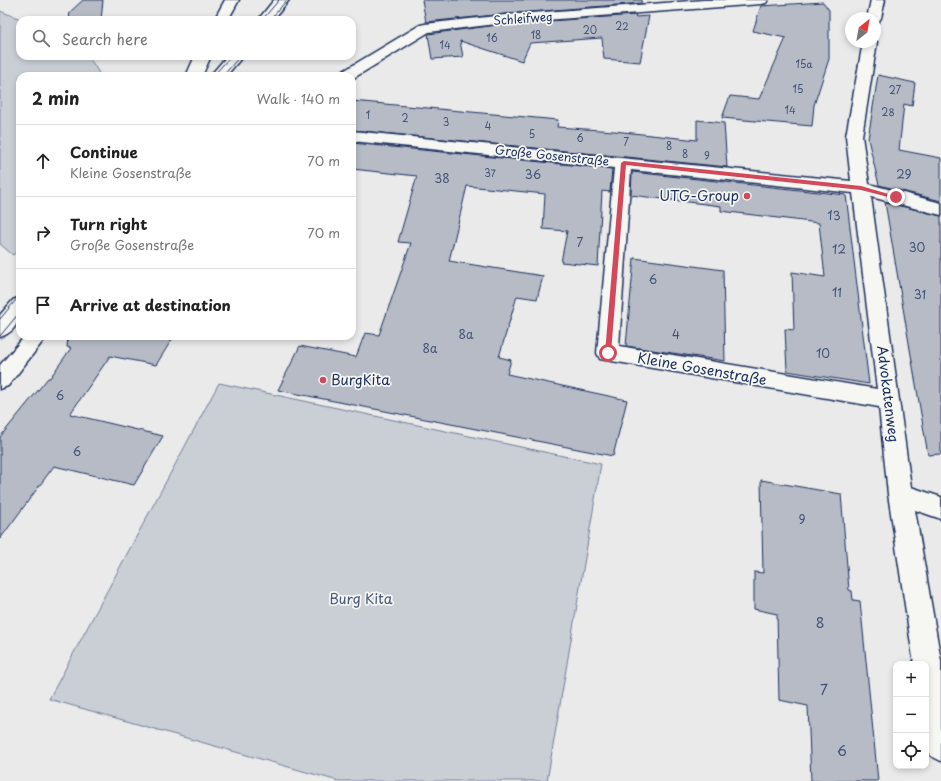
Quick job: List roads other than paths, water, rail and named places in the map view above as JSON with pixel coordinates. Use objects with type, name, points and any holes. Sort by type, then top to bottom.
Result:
[{"type":"street","points":[[223,16],[232,0]]},
{"type":"street","points":[[268,16],[282,0]]},
{"type":"street","name":"Schleifweg","points":[[353,72],[425,28],[505,13],[599,7],[762,0]]},
{"type":"street","points":[[875,12],[878,0]]},
{"type":"street","name":"Advokatenweg","points":[[869,48],[854,136],[890,400],[900,494],[941,746]]},
{"type":"street","points":[[196,72],[201,60]]},
{"type":"street","points":[[221,72],[232,60]]},
{"type":"street","name":"Große Gosenstraße","points":[[356,136],[861,188],[941,209]]},
{"type":"street","name":"Kleine Gosenstraße","points":[[624,163],[608,353],[890,400]]},
{"type":"street","points":[[0,328],[16,310]]},
{"type":"street","points":[[0,380],[34,340]]},
{"type":"street","points":[[900,494],[941,508]]},
{"type":"tram line","points":[[265,16],[279,0]]},
{"type":"tram line","points":[[273,16],[287,0]]},
{"type":"tram line","points":[[217,72],[227,60]]},
{"type":"tram line","points":[[226,72],[237,60]]},
{"type":"tram line","points":[[0,319],[16,300]]},
{"type":"tram line","points":[[0,336],[16,317]]},
{"type":"place","name":"UTG-Group","points":[[747,196]]},
{"type":"place","name":"BurgKita","points":[[323,380]]},
{"type":"park label","name":"Burg Kita","points":[[361,599]]}]
